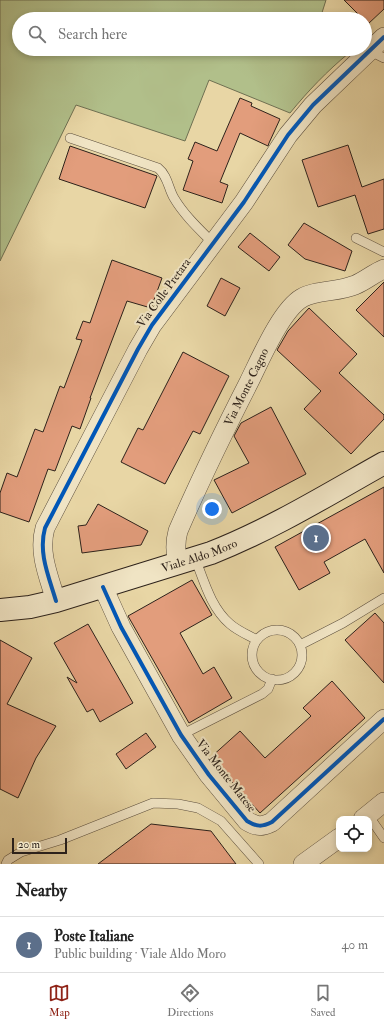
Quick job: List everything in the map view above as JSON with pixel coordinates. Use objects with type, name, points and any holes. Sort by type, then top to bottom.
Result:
[{"type":"street","name":"Via Colle Pretara","points":[[56,601],[42,545],[46,528],[138,349],[152,325],[244,202],[288,136],[313,105],[376,54],[384,37]]},
{"type":"street","name":"Via Monte Cagno","points":[[186,561],[175,552],[175,540],[178,530],[203,472],[274,332],[290,308],[302,298],[336,291],[355,285],[384,269]]},
{"type":"street","name":"Viale Aldo Moro","points":[[0,610],[30,607],[56,601],[186,561],[234,544],[273,526],[384,463]]},
{"type":"street","name":"Via Monte Matese","points":[[103,587],[121,627],[181,735],[209,775],[248,821],[256,826],[264,826],[272,822],[384,719]]},
{"type":"street","points":[[366,816],[384,802]]},
{"type":"street","points":[[303,864],[336,840]]},
{"type":"lane","points":[[70,138],[158,168],[164,172],[174,197],[184,212],[213,243]]},
{"type":"lane","points":[[356,238],[384,252]]},
{"type":"lane","points":[[186,561],[208,591],[216,608],[224,618],[231,625],[257,640]]},
{"type":"lane","points":[[300,645],[384,598]]},
{"type":"lane","points":[[284,631],[296,639],[300,645],[302,653],[298,668],[287,678],[280,680],[265,677],[259,672],[253,660],[254,646],[257,640],[262,635],[269,632],[284,631]]},
{"type":"lane","points":[[181,735],[262,694],[268,689],[272,679]]},
{"type":"lane","points":[[6,864],[8,860],[21,852],[60,840],[153,803],[178,804],[198,808],[204,811],[221,821],[259,864]]},
{"type":"lane","points":[[372,825],[384,838]]},
{"type":"green space","points":[[0,0],[326,0],[322,12],[12,12],[12,56],[346,56],[318,82],[290,113],[209,80],[185,141],[76,105],[0,261]]},
{"type":"building","points":[[344,0],[384,0],[384,9],[372,20],[372,12],[356,12]]},
{"type":"building","points":[[240,98],[252,103],[251,106],[280,119],[268,146],[240,133],[220,182],[228,185],[222,203],[183,190],[193,161],[188,159],[195,142],[217,151]]},
{"type":"building","points":[[348,145],[362,187],[384,179],[384,229],[368,234],[355,195],[318,207],[302,160]]},
{"type":"building","points":[[70,146],[157,176],[145,208],[59,179]]},
{"type":"building","points":[[304,223],[352,251],[345,271],[305,259],[288,245]]},
{"type":"building","points":[[250,233],[280,257],[269,271],[238,247]]},
{"type":"building","points":[[112,260],[162,278],[151,308],[127,301],[90,398],[80,429],[72,426],[55,471],[48,469],[29,522],[0,512],[0,493],[7,473],[17,477],[35,429],[43,432],[60,386],[64,388],[82,340],[76,339],[83,321],[90,323]]},
{"type":"building","points":[[221,278],[240,288],[225,316],[207,306]]},
{"type":"building","points":[[384,282],[384,337],[356,310]]},
{"type":"building","points":[[309,308],[357,354],[339,373],[384,415],[384,419],[351,454],[304,409],[321,391],[277,350],[288,331]]},
{"type":"building","points":[[183,352],[229,376],[200,434],[193,431],[165,484],[121,462],[138,428],[143,430]]},
{"type":"building","points":[[271,407],[306,474],[232,513],[214,480],[249,463],[234,436],[241,423]]},
{"type":"building","points":[[384,487],[384,573],[365,539],[324,562],[330,573],[299,590],[275,547]]},
{"type":"building","points":[[98,504],[148,531],[141,545],[82,553],[78,526],[86,525]]},
{"type":"building","points":[[192,580],[212,615],[180,633],[203,674],[214,667],[232,698],[189,723],[128,616]]},
{"type":"building","points":[[375,613],[384,623],[384,683],[345,640]]},
{"type":"building","points":[[88,624],[133,703],[100,722],[93,709],[87,712],[67,677],[77,683],[54,643]]},
{"type":"building","points":[[0,640],[32,658],[7,704],[56,726],[36,758],[18,798],[0,789]]},
{"type":"building","points":[[332,681],[365,718],[260,813],[210,758],[240,731],[265,758],[311,716],[303,708]]},
{"type":"building","points":[[146,733],[156,747],[126,769],[116,754]]},
{"type":"building","points":[[151,824],[211,831],[236,864],[98,864]]},
{"type":"cycle path","points":[[372,48],[384,37]]},
{"type":"cycle path","points":[[56,601],[45,565],[43,547],[45,528],[138,349],[152,325],[244,202],[288,135],[313,105],[364,56]]},
{"type":"cycle path","points":[[103,587],[121,627],[181,735],[209,775],[247,821],[251,823],[260,826],[272,822],[384,719]]},
{"type":"place","name":"Poste Italiane","points":[[316,538]]}]
